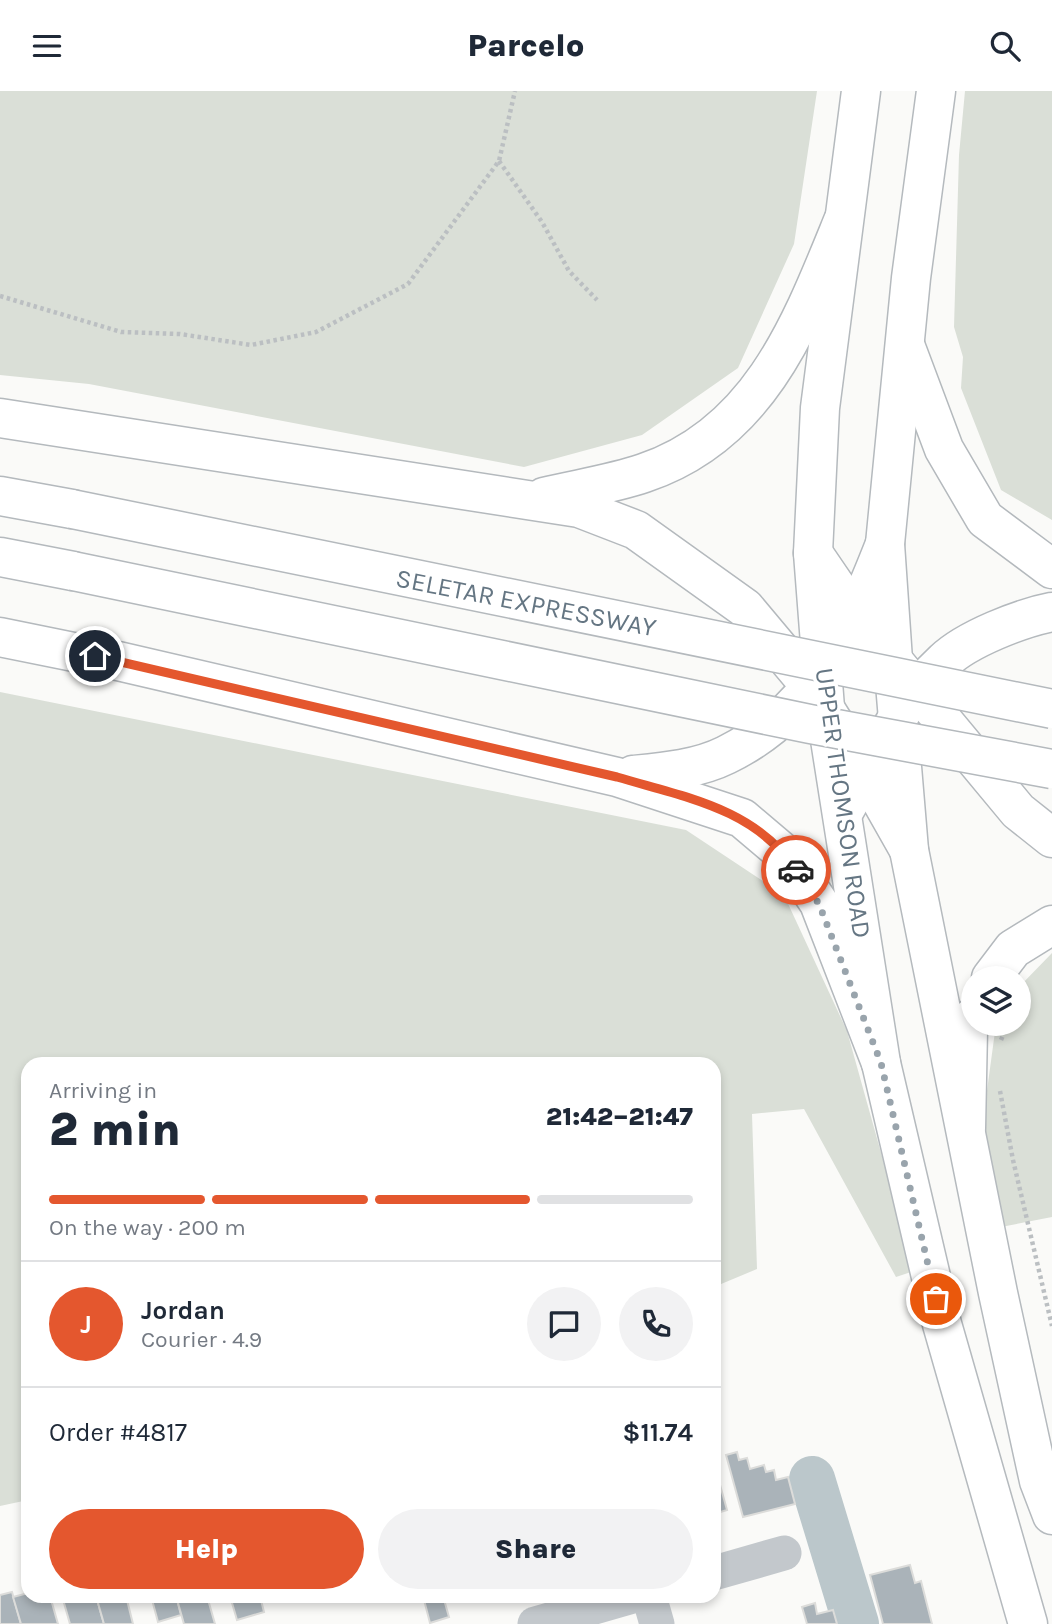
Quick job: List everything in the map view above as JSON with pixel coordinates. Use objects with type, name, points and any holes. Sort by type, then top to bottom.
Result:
[{"type":"main road","name":"UPPER THOMSON ROAD","points":[[861,91],[820,408],[813,553],[820,688],[843,813],[881,1063],[942,1324],[1028,1624]]},
{"type":"main road","points":[[936,91],[905,345],[885,544],[893,660],[908,705],[909,850],[1036,1468],[1052,1515]]},
{"type":"main road","points":[[525,502],[645,473],[695,449],[726,426],[757,393],[800,327],[843,221]]},
{"type":"main road","points":[[905,345],[944,449],[985,519],[1052,569]]},
{"type":"main road","points":[[0,418],[525,502],[579,508],[636,530],[745,608],[820,688],[909,850]]},
{"type":"main road","name":"SELETAR EXPRESSWAY","points":[[0,496],[1052,709]]},
{"type":"main road","points":[[617,777],[678,770],[724,756],[776,726],[820,688],[856,616],[885,544]]},
{"type":"main road","points":[[813,553],[856,616],[893,660]]},
{"type":"main road","points":[[0,557],[810,724],[1052,769]]},
{"type":"main road","points":[[843,813],[908,705],[946,659],[991,633],[1052,613]]},
{"type":"main road","points":[[0,638],[118,661],[617,777],[742,818],[788,857],[819,904],[881,1063]]},
{"type":"main road","points":[[908,705],[1018,811],[1052,838]]},
{"type":"main road","points":[[1000,966],[1013,949],[1052,925]]},
{"type":"main road","points":[[966,1128],[968,1036]]},
{"type":"street","points":[[721,1571],[784,1553]]},
{"type":"street","points":[[535,1624],[608,1603]]},
{"type":"street","points":[[651,1603],[657,1624]]},
{"type":"path","points":[[0,296],[121,332],[180,334],[251,345],[317,333],[408,284],[499,161],[515,91]]},
{"type":"path","points":[[499,161],[542,222],[569,271],[597,299]]},
{"type":"path","points":[[1001,1051],[1005,1036]]},
{"type":"path","points":[[1000,1086],[1013,1160],[1052,1326]]},
{"type":"shaded area","points":[[0,91],[817,91],[794,244],[738,368],[642,435],[524,467],[89,384],[0,375]]},
{"type":"shaded area","points":[[965,91],[1052,91],[1052,520],[1001,490],[961,388],[963,357],[954,327],[959,155]]},
{"type":"shaded area","points":[[0,692],[686,830],[784,895],[847,1031],[914,1271],[896,1277],[804,1109],[752,1114],[757,1269],[721,1284],[721,1057],[21,1057],[21,1502],[0,1506]]},
{"type":"shaded area","points":[[1052,953],[1052,1217],[1001,1227],[981,1135],[994,1036],[1031,1036],[1031,975]]},
{"type":"building","points":[[737,1452],[739,1460],[747,1458],[750,1469],[764,1465],[766,1472],[774,1470],[776,1480],[788,1477],[795,1504],[743,1517],[726,1455]]},
{"type":"building","points":[[721,1488],[727,1510],[721,1512]]},
{"type":"building","points":[[910,1565],[915,1583],[921,1581],[932,1624],[883,1624],[870,1575]]},
{"type":"building","points":[[12,1592],[21,1624],[0,1624],[0,1595]]},
{"type":"building","points":[[21,1595],[21,1603],[52,1603],[58,1624],[21,1624],[13,1597]]},
{"type":"building","points":[[64,1603],[98,1603],[104,1624],[70,1624]]},
{"type":"building","points":[[98,1603],[128,1603],[133,1624],[104,1624]]},
{"type":"building","points":[[153,1603],[178,1603],[181,1615],[158,1622]]},
{"type":"building","points":[[178,1603],[209,1603],[215,1624],[184,1624]]},
{"type":"building","points":[[232,1603],[262,1603],[264,1612],[237,1620]]},
{"type":"building","points":[[425,1603],[445,1603],[449,1617],[430,1623]]},
{"type":"building","points":[[815,1603],[817,1614],[833,1610],[837,1624],[807,1624],[802,1607]]},
{"type":"waterway","points":[[812,1479],[856,1624]]},
{"type":"way so far","points":[[796,870],[819,904],[881,1063],[936,1299]]},
{"type":"route","points":[[95,656],[617,777],[667,792],[742,818],[788,857],[796,870]]}]
